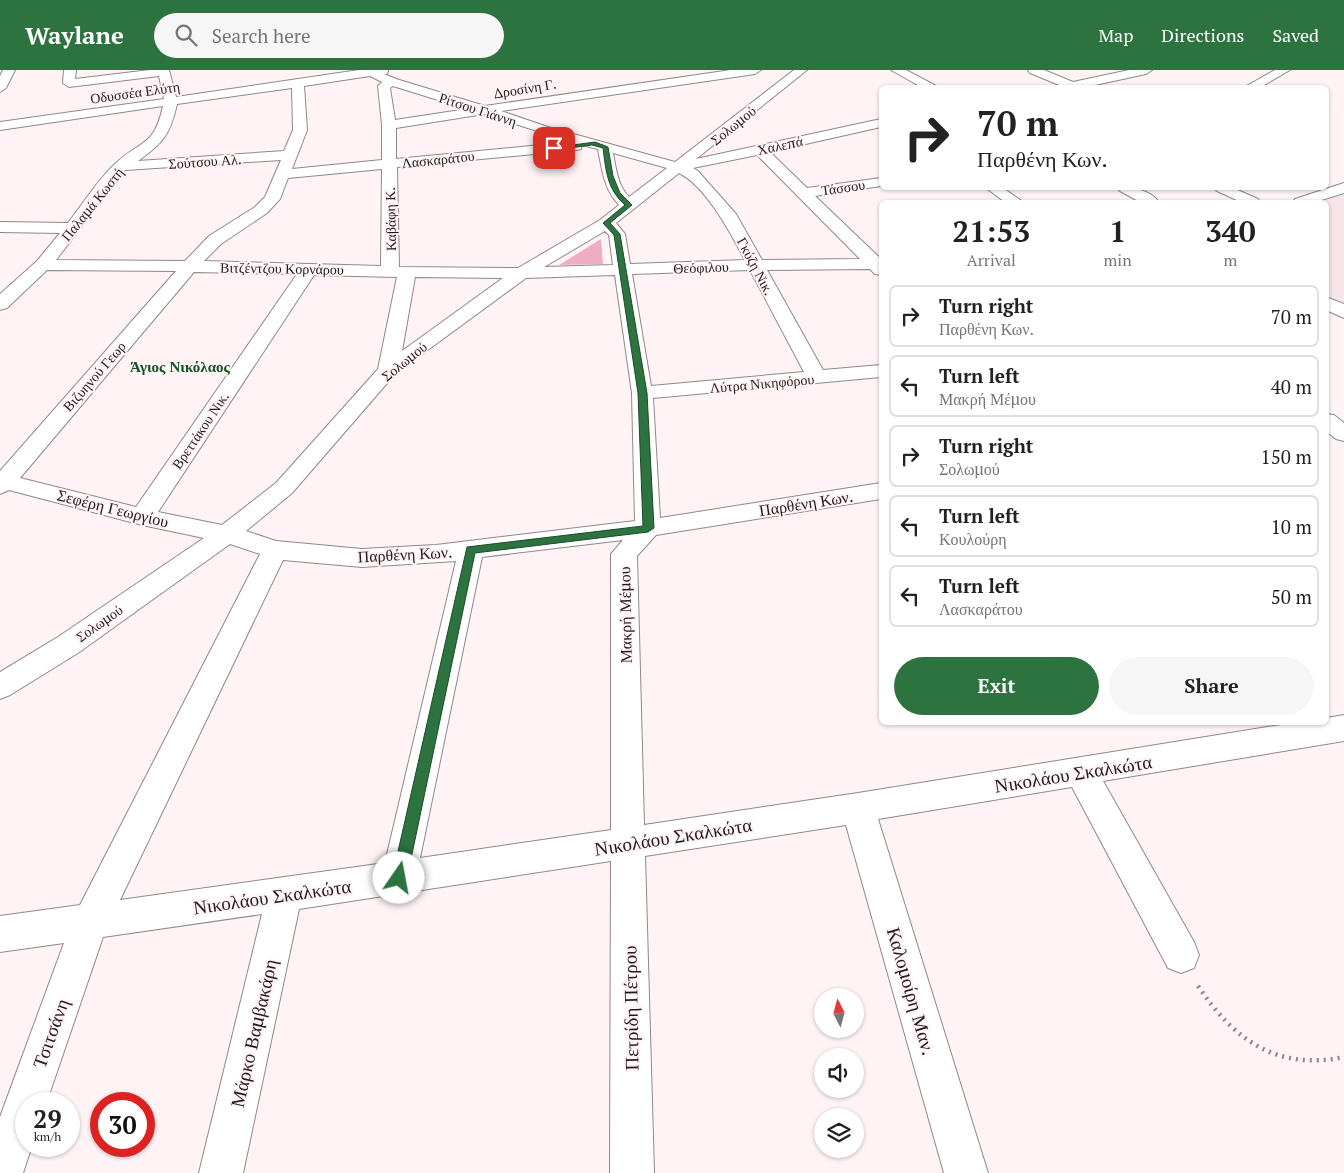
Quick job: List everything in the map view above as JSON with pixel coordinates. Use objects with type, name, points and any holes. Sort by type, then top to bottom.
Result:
[{"type":"street","points":[[0,88],[9,70]]},
{"type":"street","points":[[70,70],[69,83],[163,71]]},
{"type":"street","points":[[684,70],[696,78]]},
{"type":"street","name":"Δροσίνη Γ.","points":[[389,125],[755,70]]},
{"type":"street","name":"Σολωμού","points":[[0,687],[68,645],[227,534],[284,488],[388,370],[522,273],[606,223],[801,70]]},
{"type":"street","points":[[897,70],[928,85]]},
{"type":"street","points":[[1034,70],[1065,85]]},
{"type":"street","points":[[1072,85],[1146,70]]},
{"type":"street","points":[[1255,85],[1284,70]]},
{"type":"street","name":"Παλαμά Κωστή","points":[[0,304],[43,265],[121,166],[155,142],[166,124],[171,102],[163,71]]},
{"type":"street","name":"Ρίτσου Γιάννη","points":[[369,71],[392,76],[543,130],[679,167]]},
{"type":"street","name":"Οδυσσέα Ελύτη","points":[[0,126],[369,71]]},
{"type":"street","name":"Καβάφη Κ.","points":[[388,370],[399,272],[389,164],[389,125],[384,86],[392,76]]},
{"type":"street","points":[[109,78],[117,109]]},
{"type":"street","points":[[224,78],[228,93]]},
{"type":"street","points":[[1105,78],[1123,85]]},
{"type":"street","name":"Βιζυηνού Γεωρ","points":[[1,482],[189,266],[215,240],[261,210],[272,199],[300,130],[298,83]]},
{"type":"street","name":"Χαλεπά","points":[[679,167],[879,123]]},
{"type":"street","points":[[599,145],[617,194],[628,205]]},
{"type":"street","name":"Λασκαράτου","points":[[283,174],[599,145]]},
{"type":"street","points":[[759,150],[879,266]]},
{"type":"street","name":"Σούτσου Αλ.","points":[[121,166],[289,155]]},
{"type":"street","name":"Γκύζη Νικ.","points":[[679,167],[693,174],[730,217],[817,378]]},
{"type":"street","name":"Τάσσου","points":[[805,193],[879,182]]},
{"type":"street","points":[[1307,200],[1344,188]]},
{"type":"street","points":[[997,190],[1012,200]]},
{"type":"street","points":[[1129,190],[1147,200]]},
{"type":"street","points":[[1226,190],[1248,200]]},
{"type":"street","points":[[606,223],[617,234],[642,393],[648,528]]},
{"type":"street","points":[[0,227],[73,228]]},
{"type":"street","name":"Βιτζέντζου Κορνάρου","points":[[43,265],[522,273]]},
{"type":"street","name":"Θεόφιλου","points":[[522,273],[755,265],[879,266]]},
{"type":"street","name":"Βρεττάκου Νικ.","points":[[142,517],[309,268]]},
{"type":"street","points":[[1329,304],[1344,312]]},
{"type":"street","name":"Λύτρα Νικηφόρου","points":[[642,393],[879,371]]},
{"type":"street","name":"Σεφέρη Γεωργίου","points":[[1,482],[142,517],[227,534]]},
{"type":"street","name":"Παρθένη Κων.","points":[[227,534],[274,550],[362,558],[436,554],[648,528],[879,492]]},
{"type":"street","name":"Μακρή Μέμου","points":[[627,843],[624,554],[648,528]]},
{"type":"street","name":"Τσιτσάνη","points":[[1,1173],[90,922],[274,550]]},
{"type":"street","points":[[399,878],[471,550]]},
{"type":"street","name":"Νικολάου Σκαλκώτα","points":[[0,934],[399,878],[858,808],[1080,772],[1277,731],[1344,728]]},
{"type":"street","points":[[1080,772],[1181,955]]},
{"type":"street","name":"Καλομοίρη Μαν.","points":[[858,808],[966,1173]]},
{"type":"street","name":"Πετρίδη Πέτρου","points":[[627,843],[632,1173]]},
{"type":"street","name":"Μάρκο Βαμβακάρη","points":[[221,1173],[285,894]]},
{"type":"path","points":[[1181,955],[1202,993],[1229,1025],[1264,1051],[1304,1063],[1344,1057]]},
{"type":"shaded area","points":[[1344,189],[1344,312],[1329,304],[1329,200],[1309,200]]},
{"type":"shaded area","points":[[601,239],[603,264],[559,265]]},
{"type":"district","name":"Άγιος Νικόλαος","points":[[180,366]]},
{"type":"route","points":[[399,878],[471,550],[648,528],[642,393],[617,234],[606,223],[628,205],[617,194],[610,176],[606,147],[593,143],[554,148]]}]
